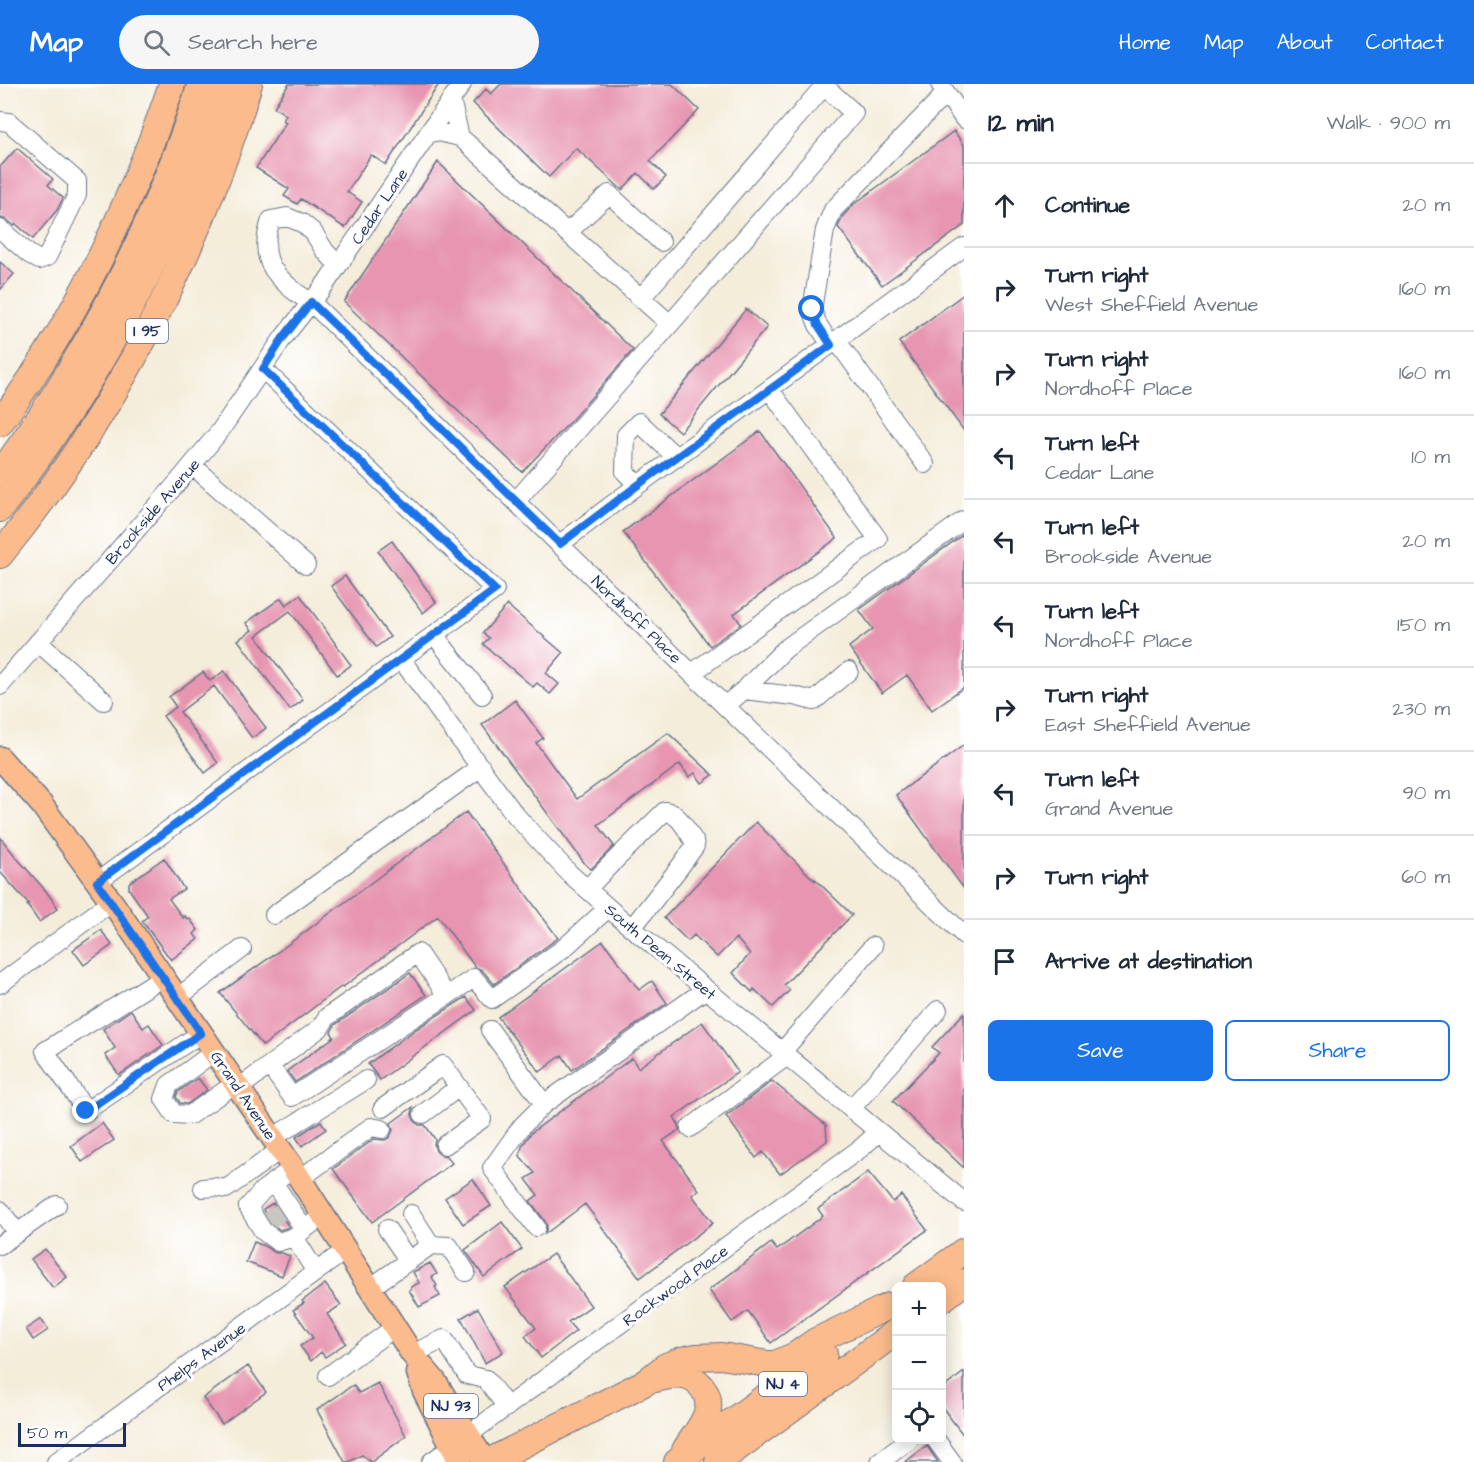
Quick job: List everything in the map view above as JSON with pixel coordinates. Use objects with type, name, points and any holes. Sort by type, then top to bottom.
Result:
[{"type":"highway","points":[[0,423],[47,355],[89,283],[150,148],[172,84]]},
{"type":"highway","name":"I 95","points":[[0,474],[53,399],[87,344],[120,283],[162,192],[201,84]]},
{"type":"highway","name":"I 95","points":[[0,509],[36,461],[89,381],[131,307],[179,206],[204,142],[223,84]]},
{"type":"highway","name":"I 95","points":[[0,555],[46,494],[86,435],[158,312],[208,203],[237,125],[249,84]]},
{"type":"highway","points":[[923,1282],[964,1251]]},
{"type":"highway","points":[[946,1296],[964,1282]]},
{"type":"highway","points":[[646,1382],[666,1366],[696,1357],[722,1356],[775,1364],[796,1355],[816,1341],[892,1304]]},
{"type":"highway","name":"NJ 4","points":[[677,1462],[892,1305]]},
{"type":"highway","name":"NJ 4","points":[[718,1462],[892,1336]]},
{"type":"highway","points":[[486,1462],[646,1382],[672,1375],[686,1376],[698,1383],[708,1401],[705,1417],[677,1462]]},
{"type":"highway","points":[[746,1462],[788,1412]]},
{"type":"main road","name":"Grand Avenue","points":[[0,760],[41,804],[163,977],[286,1158],[412,1354],[435,1381],[460,1448],[486,1462]]},
{"type":"street","name":"Cedar Lane","points":[[292,326],[338,265],[462,84]]},
{"type":"street","points":[[516,501],[854,113],[823,85],[641,298]]},
{"type":"street","points":[[925,464],[818,325],[812,309],[825,230],[833,210],[943,89],[964,119]]},
{"type":"street","points":[[451,100],[460,138]]},
{"type":"street","points":[[0,121],[9,122],[77,181],[77,195],[47,257],[39,260],[0,229]]},
{"type":"street","points":[[430,130],[460,138],[670,324]]},
{"type":"street","points":[[567,232],[609,194],[662,242]]},
{"type":"street","name":"Nordhoff Place","points":[[338,265],[325,251],[314,232],[302,223],[287,217],[271,220],[266,235],[268,258],[277,274],[300,296],[311,302],[725,706],[964,935]]},
{"type":"street","points":[[560,544],[964,248]]},
{"type":"street","name":"Brookside Avenue","points":[[0,686],[192,465],[220,430],[292,326]]},
{"type":"street","points":[[97,882],[495,590],[263,369]]},
{"type":"street","points":[[692,673],[878,539],[770,390]]},
{"type":"street","points":[[638,485],[626,472],[627,435],[639,422],[677,458]]},
{"type":"street","points":[[192,465],[306,565]]},
{"type":"street","points":[[725,706],[785,649],[964,520]]},
{"type":"street","points":[[435,634],[482,695]]},
{"type":"street","points":[[38,642],[104,701]]},
{"type":"street","name":"South Dean Street","points":[[401,659],[513,812],[570,874],[608,908],[964,1202]]},
{"type":"street","points":[[744,690],[794,696],[814,701],[849,670]]},
{"type":"street","points":[[274,915],[481,767]]},
{"type":"street","points":[[587,889],[665,811],[678,818],[695,846],[633,928]]},
{"type":"street","points":[[0,984],[111,902]]},
{"type":"street","points":[[276,1074],[292,1097],[474,978],[492,999],[564,948],[608,908]]},
{"type":"street","points":[[690,1128],[785,1054],[873,946]]},
{"type":"street","points":[[177,998],[242,949]]},
{"type":"street","points":[[214,1052],[169,1085],[164,1099],[174,1114],[190,1115],[237,1086],[276,1074],[320,1028],[327,1017],[418,953],[447,996]]},
{"type":"street","points":[[163,977],[45,1051],[86,1111],[201,1033]]},
{"type":"street","points":[[536,1227],[492,1168],[522,1126],[544,1104],[706,989]]},
{"type":"street","points":[[850,1109],[938,1010]]},
{"type":"street","points":[[490,1030],[544,1104]]},
{"type":"street","points":[[383,1108],[443,1065],[482,1119],[445,1145]]},
{"type":"street","points":[[316,1272],[299,1233],[275,1216],[248,1207],[273,1182],[286,1158],[366,1080]]},
{"type":"street","points":[[423,1114],[459,1087]]},
{"type":"street","points":[[203,1188],[226,1189],[286,1158],[371,1127],[382,1129]]},
{"type":"street","name":"Rockwood Place","points":[[431,1462],[460,1448],[507,1407],[861,1148],[879,1132]]},
{"type":"street","points":[[273,1182],[275,1216],[263,1231],[278,1242],[299,1233],[324,1215]]},
{"type":"street","points":[[0,1245],[57,1205]]},
{"type":"street","points":[[0,1210],[17,1233]]},
{"type":"street","points":[[411,1214],[431,1245]]},
{"type":"street","points":[[387,1229],[409,1261]]},
{"type":"street","points":[[370,1288],[431,1245],[449,1246],[466,1272]]},
{"type":"street","name":"Phelps Avenue","points":[[57,1462],[346,1250]]},
{"type":"street","points":[[328,1376],[395,1328]]},
{"type":"street","points":[[412,1354],[444,1339],[467,1376],[486,1379],[507,1407]]},
{"type":"street","points":[[880,1462],[904,1444]]},
{"type":"street","points":[[939,1444],[952,1462]]},
{"type":"building","points":[[289,84],[439,84],[386,165],[371,155],[347,192],[362,202],[345,228],[301,199],[297,204],[284,196],[289,189],[256,168],[286,122],[283,120],[286,115],[274,107]]},
{"type":"building","points":[[501,84],[672,84],[699,110],[650,161],[666,177],[654,189],[638,173],[622,190],[576,148],[549,177],[473,103],[486,89],[491,94]]},
{"type":"building","points":[[954,131],[964,145],[964,225],[882,285],[838,227],[843,216],[854,204]]},
{"type":"building","points":[[17,148],[53,179],[48,185],[63,198],[57,210],[33,239],[16,224],[14,226],[0,218],[0,167]]},
{"type":"building","points":[[438,162],[633,350],[522,472],[344,302]]},
{"type":"building","points":[[0,262],[14,274],[0,290]]},
{"type":"building","points":[[964,294],[964,431],[899,342]]},
{"type":"building","points":[[746,309],[767,327],[680,432],[659,414]]},
{"type":"building","points":[[760,431],[837,538],[734,614],[741,624],[710,646],[623,532]]},
{"type":"building","points":[[964,534],[964,687],[932,710],[907,675],[882,693],[849,647],[873,629],[859,610]]},
{"type":"building","points":[[392,541],[436,602],[423,613],[378,551]]},
{"type":"building","points":[[345,576],[390,637],[376,647],[331,586]]},
{"type":"building","points":[[300,595],[351,665],[337,675],[290,611],[256,636],[303,700],[290,710],[238,640],[252,630],[246,623],[281,598],[286,605]]},
{"type":"building","points":[[507,605],[563,653],[546,673],[559,684],[550,694],[537,683],[533,687],[483,644],[489,638],[483,633]]},
{"type":"building","points":[[224,671],[266,728],[252,738],[214,686],[180,712],[218,763],[205,773],[163,716],[176,707],[169,697],[203,672],[210,681]]},
{"type":"building","points":[[515,700],[543,738],[536,743],[577,799],[668,733],[713,775],[702,783],[695,773],[689,777],[680,764],[598,825],[614,846],[591,869],[482,725]]},
{"type":"building","points":[[964,745],[964,889],[896,795]]},
{"type":"building","points":[[466,812],[558,938],[494,984],[482,970],[475,967],[438,916],[263,1046],[220,993]]},
{"type":"building","points":[[756,822],[852,915],[784,985],[790,990],[773,1007],[754,989],[752,992],[733,973],[750,954],[736,938],[717,957],[694,935],[688,941],[664,918]]},
{"type":"building","points":[[0,837],[58,908],[39,922],[27,905],[29,904],[0,872]]},
{"type":"building","points":[[164,858],[184,889],[169,899],[183,918],[185,916],[189,918],[198,930],[194,934],[198,939],[171,960],[142,921],[148,916],[129,889],[129,883]]},
{"type":"building","points":[[101,930],[112,945],[84,965],[73,950]]},
{"type":"building","points":[[603,941],[639,990],[652,981],[667,1003],[572,1070],[562,1055],[540,1072],[498,1017]]},
{"type":"building","points":[[410,973],[426,995],[295,1082],[287,1071],[334,1037],[331,1032],[335,1025]]},
{"type":"building","points":[[466,997],[476,1010],[380,1080],[368,1064],[416,1029]]},
{"type":"building","points":[[131,1010],[143,1028],[149,1024],[163,1045],[119,1075],[105,1055],[115,1048],[103,1029]]},
{"type":"building","points":[[964,1013],[964,1168],[893,1101],[939,1053],[932,1047]]},
{"type":"building","points":[[702,1022],[738,1072],[674,1117],[679,1130],[663,1141],[699,1190],[692,1195],[713,1223],[640,1278],[585,1204],[545,1234],[547,1226],[545,1221],[530,1201],[538,1195],[526,1179],[535,1173],[520,1156],[522,1146],[531,1133],[632,1058],[638,1068]]},
{"type":"building","points":[[198,1078],[207,1090],[187,1104],[180,1103],[176,1097],[178,1092]]},
{"type":"building","points":[[772,1081],[826,1125],[827,1141],[780,1174],[763,1152],[756,1158],[726,1116]]},
{"type":"building","points":[[413,1107],[414,1120],[419,1125],[425,1125],[435,1139],[436,1151],[447,1156],[452,1163],[372,1222],[333,1169],[374,1139],[385,1140],[390,1137],[393,1130],[391,1123]]},
{"type":"building","points":[[321,1121],[326,1129],[302,1146],[296,1137]]},
{"type":"building","points":[[102,1123],[114,1140],[82,1162],[71,1146]]},
{"type":"building","points":[[868,1172],[893,1202],[901,1195],[927,1230],[771,1343],[748,1311],[732,1322],[709,1290],[771,1243],[777,1250],[823,1216],[818,1209]]},
{"type":"building","points":[[473,1179],[491,1206],[463,1224],[445,1198]]},
{"type":"building","points":[[273,1203],[289,1227],[280,1230],[271,1223],[263,1209]]},
{"type":"building","points":[[502,1222],[522,1249],[484,1277],[465,1250]]},
{"type":"building","points":[[254,1242],[276,1253],[290,1256],[282,1276],[246,1262]]},
{"type":"building","points":[[45,1249],[67,1277],[53,1288],[31,1259]]},
{"type":"building","points":[[553,1254],[591,1306],[568,1322],[576,1331],[541,1358],[525,1336],[536,1328],[505,1287]]},
{"type":"building","points":[[430,1263],[437,1274],[432,1277],[440,1296],[419,1307],[409,1290],[419,1283],[413,1272]]},
{"type":"building","points":[[325,1284],[341,1305],[327,1314],[346,1343],[325,1357],[321,1352],[311,1361],[300,1346],[313,1338],[293,1310]]},
{"type":"building","points":[[478,1308],[503,1352],[485,1363],[461,1318]]},
{"type":"building","points":[[41,1319],[48,1330],[33,1340],[26,1329]]},
{"type":"building","points":[[248,1366],[266,1392],[222,1424],[203,1398]]},
{"type":"building","points":[[964,1372],[964,1436],[946,1412],[946,1386]]},
{"type":"building","points":[[378,1383],[406,1436],[371,1462],[362,1455],[345,1462],[317,1410],[353,1385],[359,1393]]},
{"type":"building","points":[[927,1446],[938,1462],[905,1462]]},
{"type":"tunnel","points":[[268,1221],[282,1211]]},
{"type":"route","points":[[86,1111],[201,1033],[97,882],[495,590],[263,369],[311,302],[560,544],[831,345],[818,325],[812,309]]}]
